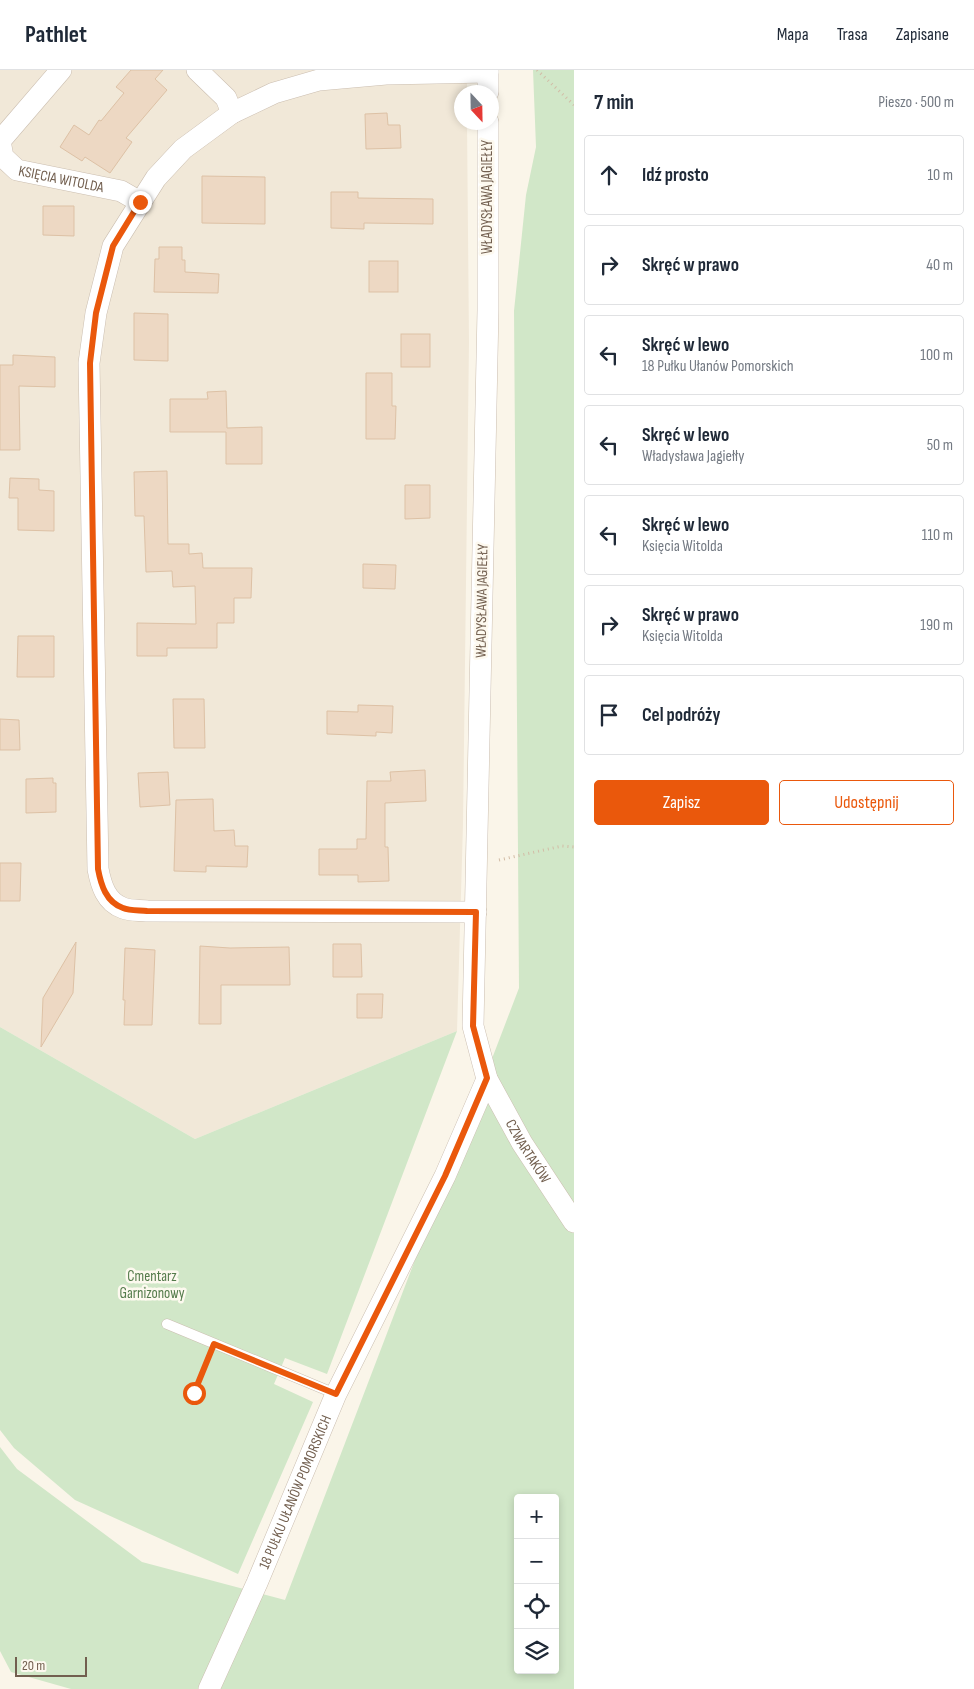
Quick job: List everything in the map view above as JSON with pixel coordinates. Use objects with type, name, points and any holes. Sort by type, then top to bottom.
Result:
[{"type":"street","name":"KSIĘCIA WITOLDA","points":[[61,70],[0,141],[3,157],[17,170],[121,190],[140,202]]},
{"type":"street","points":[[197,70],[226,98],[232,113]]},
{"type":"street","points":[[476,912],[147,911],[123,908],[109,899],[101,885],[98,869],[90,363],[96,313],[113,246],[156,178],[183,148],[232,113],[274,93],[319,80],[386,74],[488,78]]},
{"type":"street","name":"WŁADYSŁAWA JAGIEŁŁY","points":[[487,1078],[473,1026],[488,310],[488,130]]},
{"type":"street","name":"CZWARTAKÓW","points":[[487,1078],[522,1143],[574,1222]]},
{"type":"street","name":"18 PUŁKU UŁANÓW POMORSKICH","points":[[209,1689],[257,1583],[336,1394],[445,1176],[487,1078]]},
{"type":"lane","points":[[167,1324],[336,1394]]},
{"type":"path","points":[[537,70],[574,104]]},
{"type":"path","points":[[490,862],[562,846],[574,847]]},
{"type":"path","points":[[194,1393],[214,1344]]},
{"type":"shaded area","points":[[0,70],[467,70],[467,85],[454,85],[454,130],[467,130],[469,342],[463,824],[457,1031],[195,1139],[0,1027]]},
{"type":"green space","points":[[533,70],[574,70],[574,1689],[71,1689],[11,1672],[0,1651],[0,1447],[17,1469],[142,1562],[285,1600],[519,988],[514,311],[526,195],[536,147]]},
{"type":"green space","name":"Cmentarz Garnizonowy","points":[[0,1027],[195,1139],[457,1031],[327,1374],[285,1358],[274,1384],[313,1402],[238,1574],[75,1500],[14,1448],[0,1430]]},
{"type":"building","points":[[131,70],[163,70],[155,79],[167,90],[126,138],[132,142],[110,173],[85,157],[82,161],[60,147],[74,125],[89,135],[99,120],[101,121],[124,93],[116,87]]},
{"type":"building","points":[[387,113],[388,125],[400,125],[401,148],[366,149],[365,114]]},
{"type":"building","points":[[202,176],[265,177],[265,224],[202,223]]},
{"type":"building","points":[[331,192],[358,192],[358,198],[433,199],[433,224],[364,223],[364,229],[331,228]]},
{"type":"building","points":[[43,206],[74,206],[74,236],[43,235]]},
{"type":"building","points":[[159,247],[182,247],[182,260],[185,260],[185,272],[219,274],[218,293],[154,292],[155,259],[159,259]]},
{"type":"building","points":[[369,261],[398,261],[398,292],[369,292]]},
{"type":"building","points":[[134,313],[168,314],[168,361],[134,360]]},
{"type":"building","points":[[401,334],[430,334],[430,367],[401,367]]},
{"type":"building","points":[[13,355],[55,357],[55,387],[19,386],[20,450],[0,450],[0,365],[13,365]]},
{"type":"building","points":[[366,373],[392,373],[392,406],[396,406],[395,439],[366,439]]},
{"type":"building","points":[[226,391],[227,428],[262,427],[262,464],[226,464],[226,432],[170,432],[170,399],[208,399],[207,392]]},
{"type":"building","points":[[167,471],[168,544],[189,544],[189,554],[202,553],[203,568],[252,568],[251,598],[234,598],[234,623],[217,623],[217,648],[167,648],[167,656],[137,656],[137,623],[196,624],[195,586],[173,587],[172,571],[146,572],[144,516],[135,516],[134,472]]},
{"type":"building","points":[[10,478],[39,479],[39,490],[54,491],[54,531],[18,530],[18,498],[9,498]]},
{"type":"building","points":[[405,485],[430,485],[430,518],[405,519]]},
{"type":"building","points":[[363,564],[396,565],[395,589],[363,588]]},
{"type":"building","points":[[18,636],[54,636],[54,677],[17,677]]},
{"type":"building","points":[[173,699],[204,699],[205,748],[174,748]]},
{"type":"building","points":[[358,705],[393,706],[392,733],[376,732],[376,736],[327,734],[327,711],[358,712]]},
{"type":"building","points":[[0,719],[19,720],[20,750],[0,750]]},
{"type":"building","points":[[425,770],[426,801],[385,803],[385,847],[388,847],[389,881],[358,882],[358,875],[319,875],[319,849],[357,849],[357,839],[366,839],[367,781],[391,781],[390,772]]},
{"type":"building","points":[[168,772],[170,805],[140,807],[138,773]]},
{"type":"building","points":[[53,778],[53,783],[56,783],[56,812],[26,813],[26,779]]},
{"type":"building","points":[[213,799],[214,831],[234,830],[235,846],[248,846],[247,867],[206,866],[206,872],[174,871],[176,800]]},
{"type":"building","points":[[0,863],[21,863],[20,901],[0,901]]},
{"type":"building","points":[[76,942],[73,993],[41,1047],[43,998]]},
{"type":"building","points":[[333,944],[361,944],[362,977],[333,977]]},
{"type":"building","points":[[200,946],[230,948],[289,947],[290,985],[221,985],[221,1024],[199,1024]]},
{"type":"building","points":[[125,948],[155,950],[152,1025],[124,1025]]},
{"type":"building","points":[[357,994],[383,994],[382,1018],[357,1018]]},
{"type":"route","points":[[140,202],[113,246],[96,313],[90,363],[98,869],[101,885],[109,899],[123,908],[147,911],[476,912],[473,1026],[487,1078],[445,1176],[336,1394],[214,1344],[194,1393]]}]
